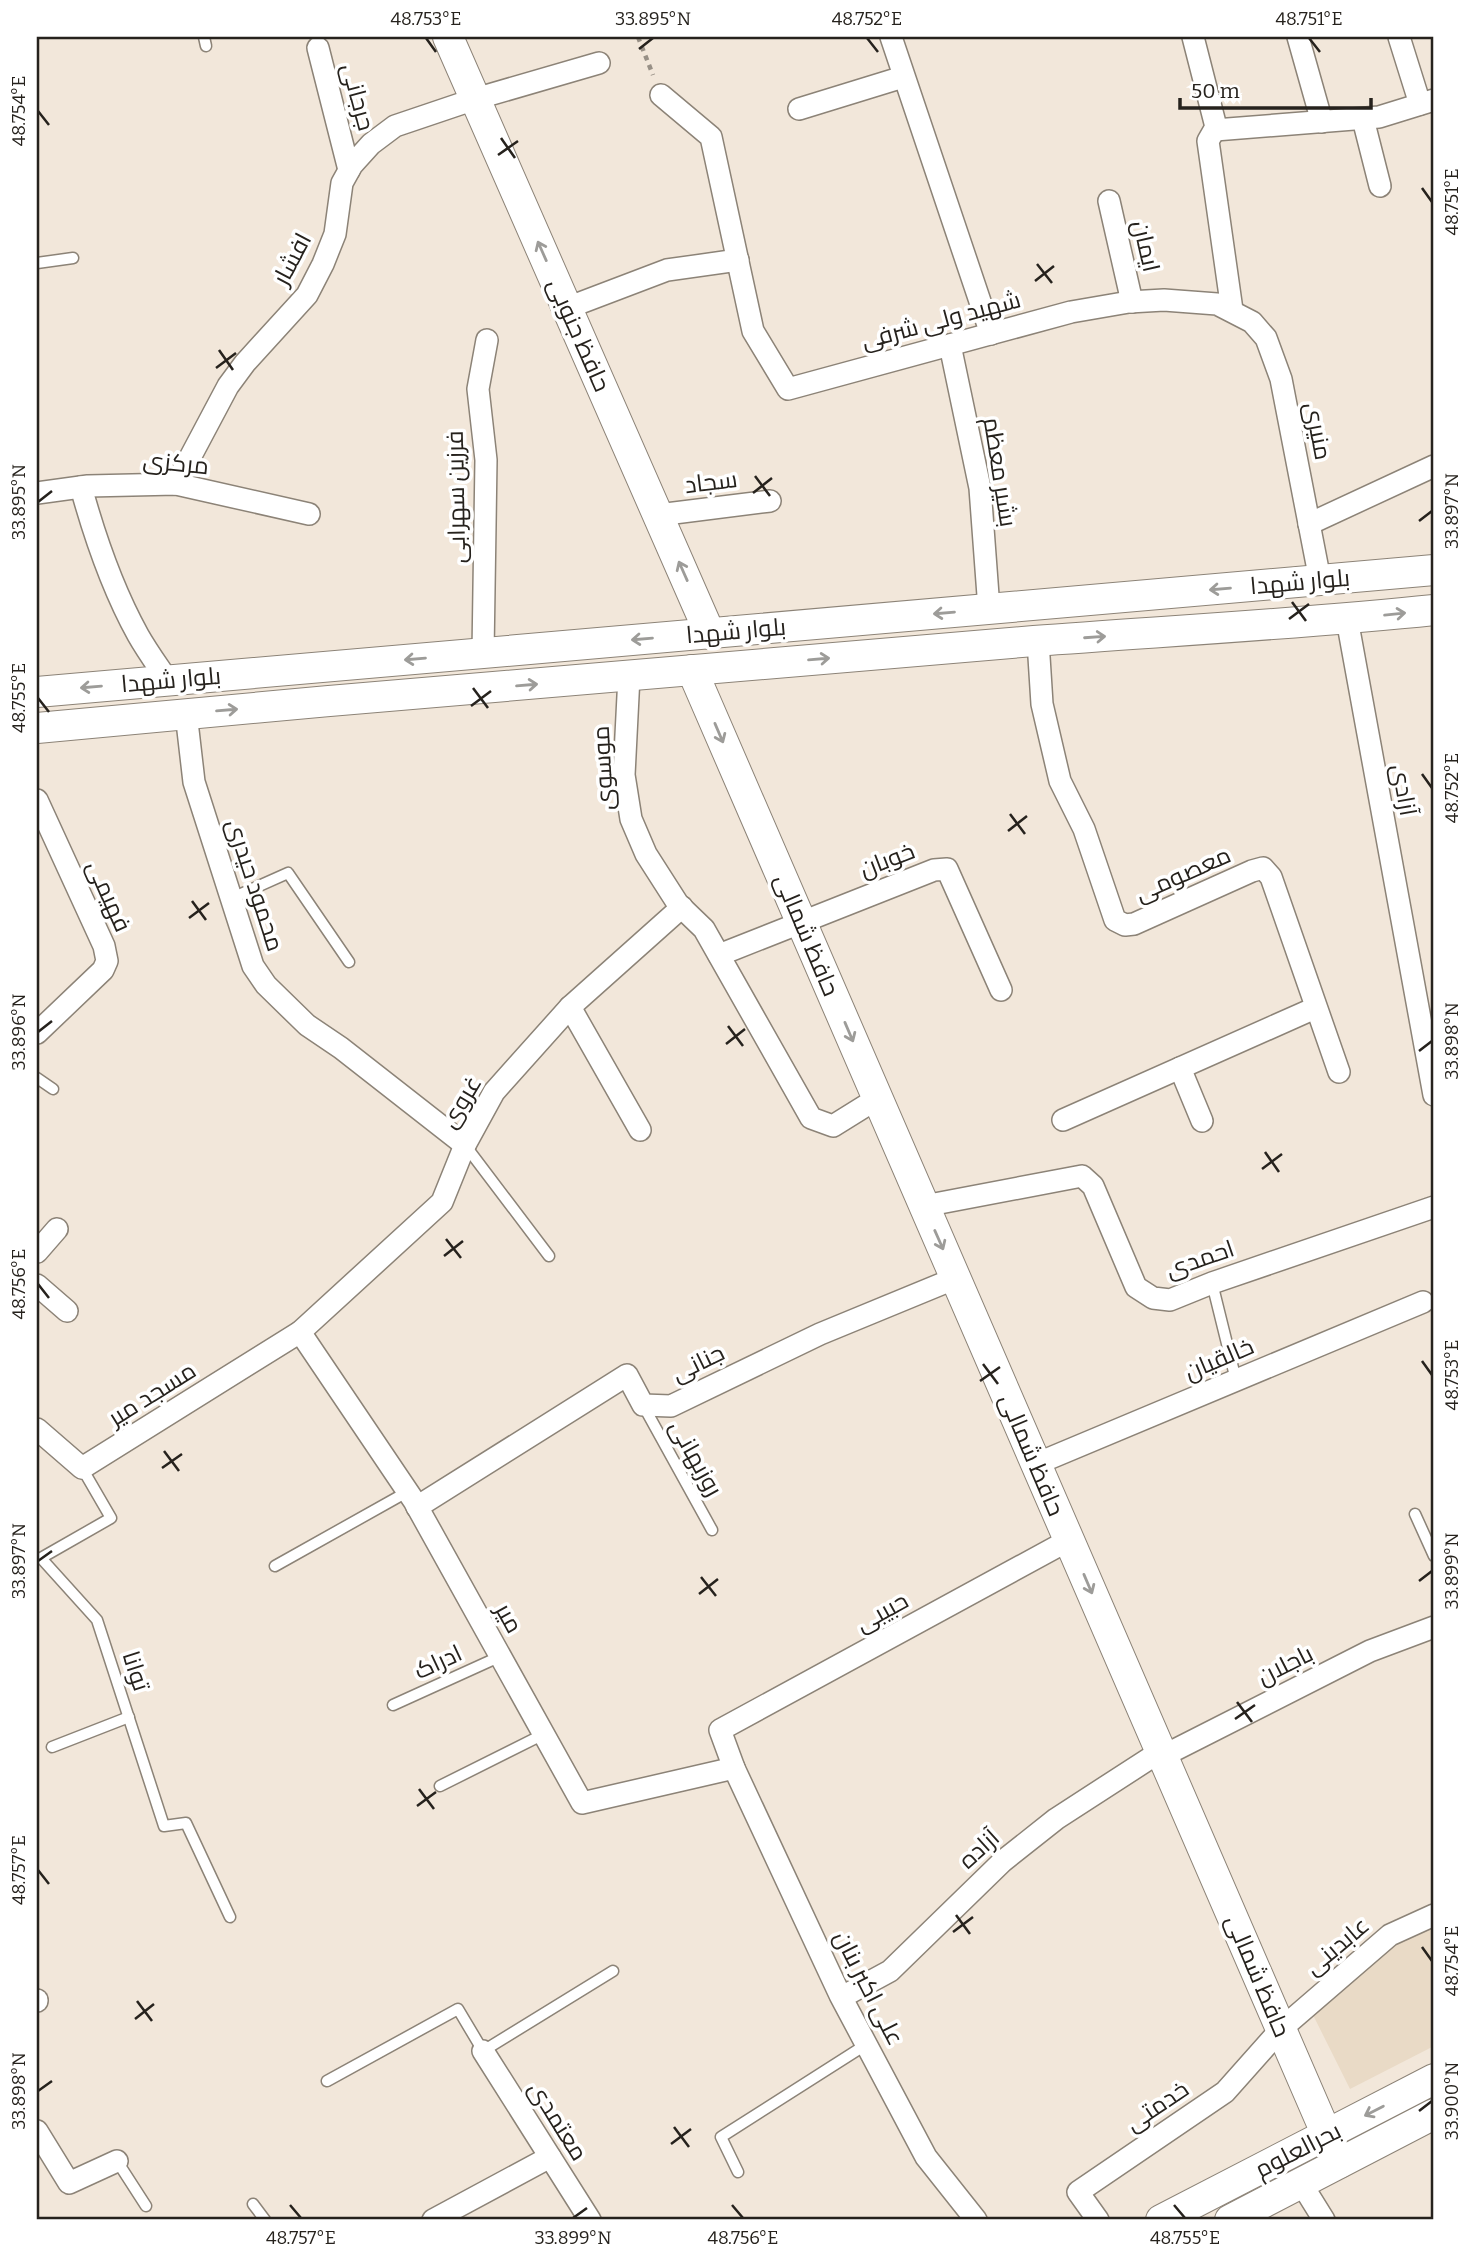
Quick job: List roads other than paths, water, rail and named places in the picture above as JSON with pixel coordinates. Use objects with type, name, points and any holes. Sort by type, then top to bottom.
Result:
[{"type":"main road","name":"حافظ جنوبی","points":[[448,37],[710,634]]},
{"type":"main road","name":"بلوار شهدا","points":[[37,692],[1434,570]]},
{"type":"main road","name":"بلوار شهدا","points":[[37,728],[692,670],[1434,610]]},
{"type":"main road","points":[[692,670],[710,634]]},
{"type":"main road","name":"حافظ شمالی","points":[[692,670],[1339,2163]]},
{"type":"main road","name":"بحرالعلوم","points":[[1161,2220],[1434,2080]]},
{"type":"main road","name":"بحرالعلوم","points":[[1230,2220],[1434,2114]]},
{"type":"street","points":[[891,37],[991,334]]},
{"type":"street","points":[[1192,37],[1216,127],[1208,141],[1232,310]]},
{"type":"street","points":[[1298,37],[1322,122]]},
{"type":"street","points":[[1215,130],[1379,117],[1427,102],[1399,37]]},
{"type":"street","name":"جرجانی","points":[[317,42],[349,170]]},
{"type":"street","name":"افشار","points":[[176,484],[228,386],[245,363],[307,295],[335,234],[341,183],[370,144],[395,126],[475,99],[599,63]]},
{"type":"street","points":[[799,109],[903,77]]},
{"type":"street","points":[[567,308],[667,270],[738,260],[712,136],[662,95]]},
{"type":"street","points":[[1363,119],[1380,186]]},
{"type":"street","name":"ایمان","points":[[1109,201],[1132,302]]},
{"type":"street","name":"شهید ولی شرفی","points":[[738,260],[754,331],[788,389],[1071,313],[1132,302],[1164,300],[1217,304],[1232,310]]},
{"type":"street","name":"منیری","points":[[1232,310],[1252,322],[1266,338],[1281,379],[1320,580]]},
{"type":"street","name":"فرزین سهرابی","points":[[483,653],[485,460],[478,389],[487,340]]},
{"type":"street","name":"بشیر معظم","points":[[950,345],[980,488],[989,609]]},
{"type":"street","points":[[1309,524],[1434,466]]},
{"type":"street","name":"مرکزی","points":[[37,493],[81,486],[176,484],[309,513]]},
{"type":"street","points":[[81,486],[96,540],[115,589],[138,636],[168,681]]},
{"type":"street","name":"سجاد","points":[[658,515],[770,501]]},
{"type":"street","name":"آزادی","points":[[1346,619],[1434,1095]]},
{"type":"street","name":"معصومی","points":[[1038,641],[1042,704],[1060,781],[1084,829],[1115,920],[1125,925],[1134,924],[1263,868],[1270,877],[1339,1072]]},
{"type":"street","name":"موسوی","points":[[629,676],[624,775],[631,819],[646,854],[682,907],[704,929],[811,1118],[833,1126],[878,1098]]},
{"type":"street","name":"محمود حیدری","points":[[186,713],[194,782],[253,966],[266,985],[307,1025],[341,1048],[465,1145]]},
{"type":"street","name":"فهیمی","points":[[37,800],[104,946],[107,961],[103,970],[37,1033]]},
{"type":"street","name":"خوبان","points":[[801,921],[934,870],[947,869],[1001,990]]},
{"type":"street","name":"غروی","points":[[300,1332],[442,1202],[465,1145],[495,1092],[570,1007],[682,907]]},
{"type":"street","points":[[719,955],[801,921]]},
{"type":"street","points":[[570,1007],[640,1130]]},
{"type":"street","points":[[1063,1120],[1315,1008]]},
{"type":"street","points":[[1180,1068],[1202,1121]]},
{"type":"street","name":"احمدی","points":[[924,1206],[1082,1176],[1093,1185],[1136,1287],[1153,1298],[1170,1300],[1434,1207]]},
{"type":"street","points":[[37,1252],[57,1229]]},
{"type":"street","name":"جنانی","points":[[643,1405],[671,1406],[820,1334],[956,1278]]},
{"type":"street","points":[[37,1285],[67,1311]]},
{"type":"street","name":"خالقیان","points":[[1036,1464],[1423,1302]]},
{"type":"street","name":"مسجد میر","points":[[82,1468],[300,1332]]},
{"type":"street","name":"میر","points":[[300,1332],[412,1499],[582,1803],[734,1768]]},
{"type":"street","points":[[412,1499],[627,1375],[643,1405]]},
{"type":"street","points":[[37,1429],[82,1468]]},
{"type":"street","name":"حبیبی","points":[[720,1730],[1069,1540]]},
{"type":"street","name":"باجلان","points":[[1162,1754],[1370,1651],[1434,1627]]},
{"type":"street","name":"علی اکبر بنان","points":[[720,1730],[734,1768],[842,1997],[926,2157],[975,2220]]},
{"type":"street","name":"آزاده","points":[[842,1997],[890,1970],[1003,1861],[1056,1819],[1162,1754]]},
{"type":"street","name":"عابدینی","points":[[1281,2029],[1390,1935],[1434,1915]]},
{"type":"street","name":"خدمتی","points":[[1098,2220],[1078,2192],[1225,2092],[1281,2029]]},
{"type":"street","name":"معتمدی","points":[[483,2051],[590,2220]]},
{"type":"street","points":[[37,2131],[69,2183],[117,2161]]},
{"type":"street","points":[[433,2220],[550,2157]]},
{"type":"street","points":[[1301,2183],[1324,2220]]},
{"type":"lane","points":[[37,263],[73,258]]},
{"type":"lane","points":[[232,898],[288,873],[349,962]]},
{"type":"lane","points":[[37,1078],[53,1089]]},
{"type":"lane","points":[[465,1145],[549,1256]]},
{"type":"lane","points":[[1212,1283],[1236,1380]]},
{"type":"lane","name":"روزبهانی","points":[[643,1405],[712,1530]]},
{"type":"lane","name":"توانا","points":[[82,1468],[111,1518],[41,1558],[97,1620],[164,1826],[186,1823],[230,1917]]},
{"type":"lane","points":[[275,1566],[412,1499]]},
{"type":"lane","points":[[1415,1514],[1434,1556]]},
{"type":"lane","name":"ادراک","points":[[393,1705],[500,1656]]},
{"type":"lane","points":[[52,1747],[129,1717]]},
{"type":"lane","points":[[440,1786],[544,1734]]},
{"type":"lane","points":[[327,2081],[458,2009],[483,2051],[613,1971]]},
{"type":"lane","points":[[738,2172],[721,2137],[867,2044]]},
{"type":"lane","points":[[117,2161],[146,2206]]},
{"type":"lane","points":[[253,2204],[265,2220]]}]
